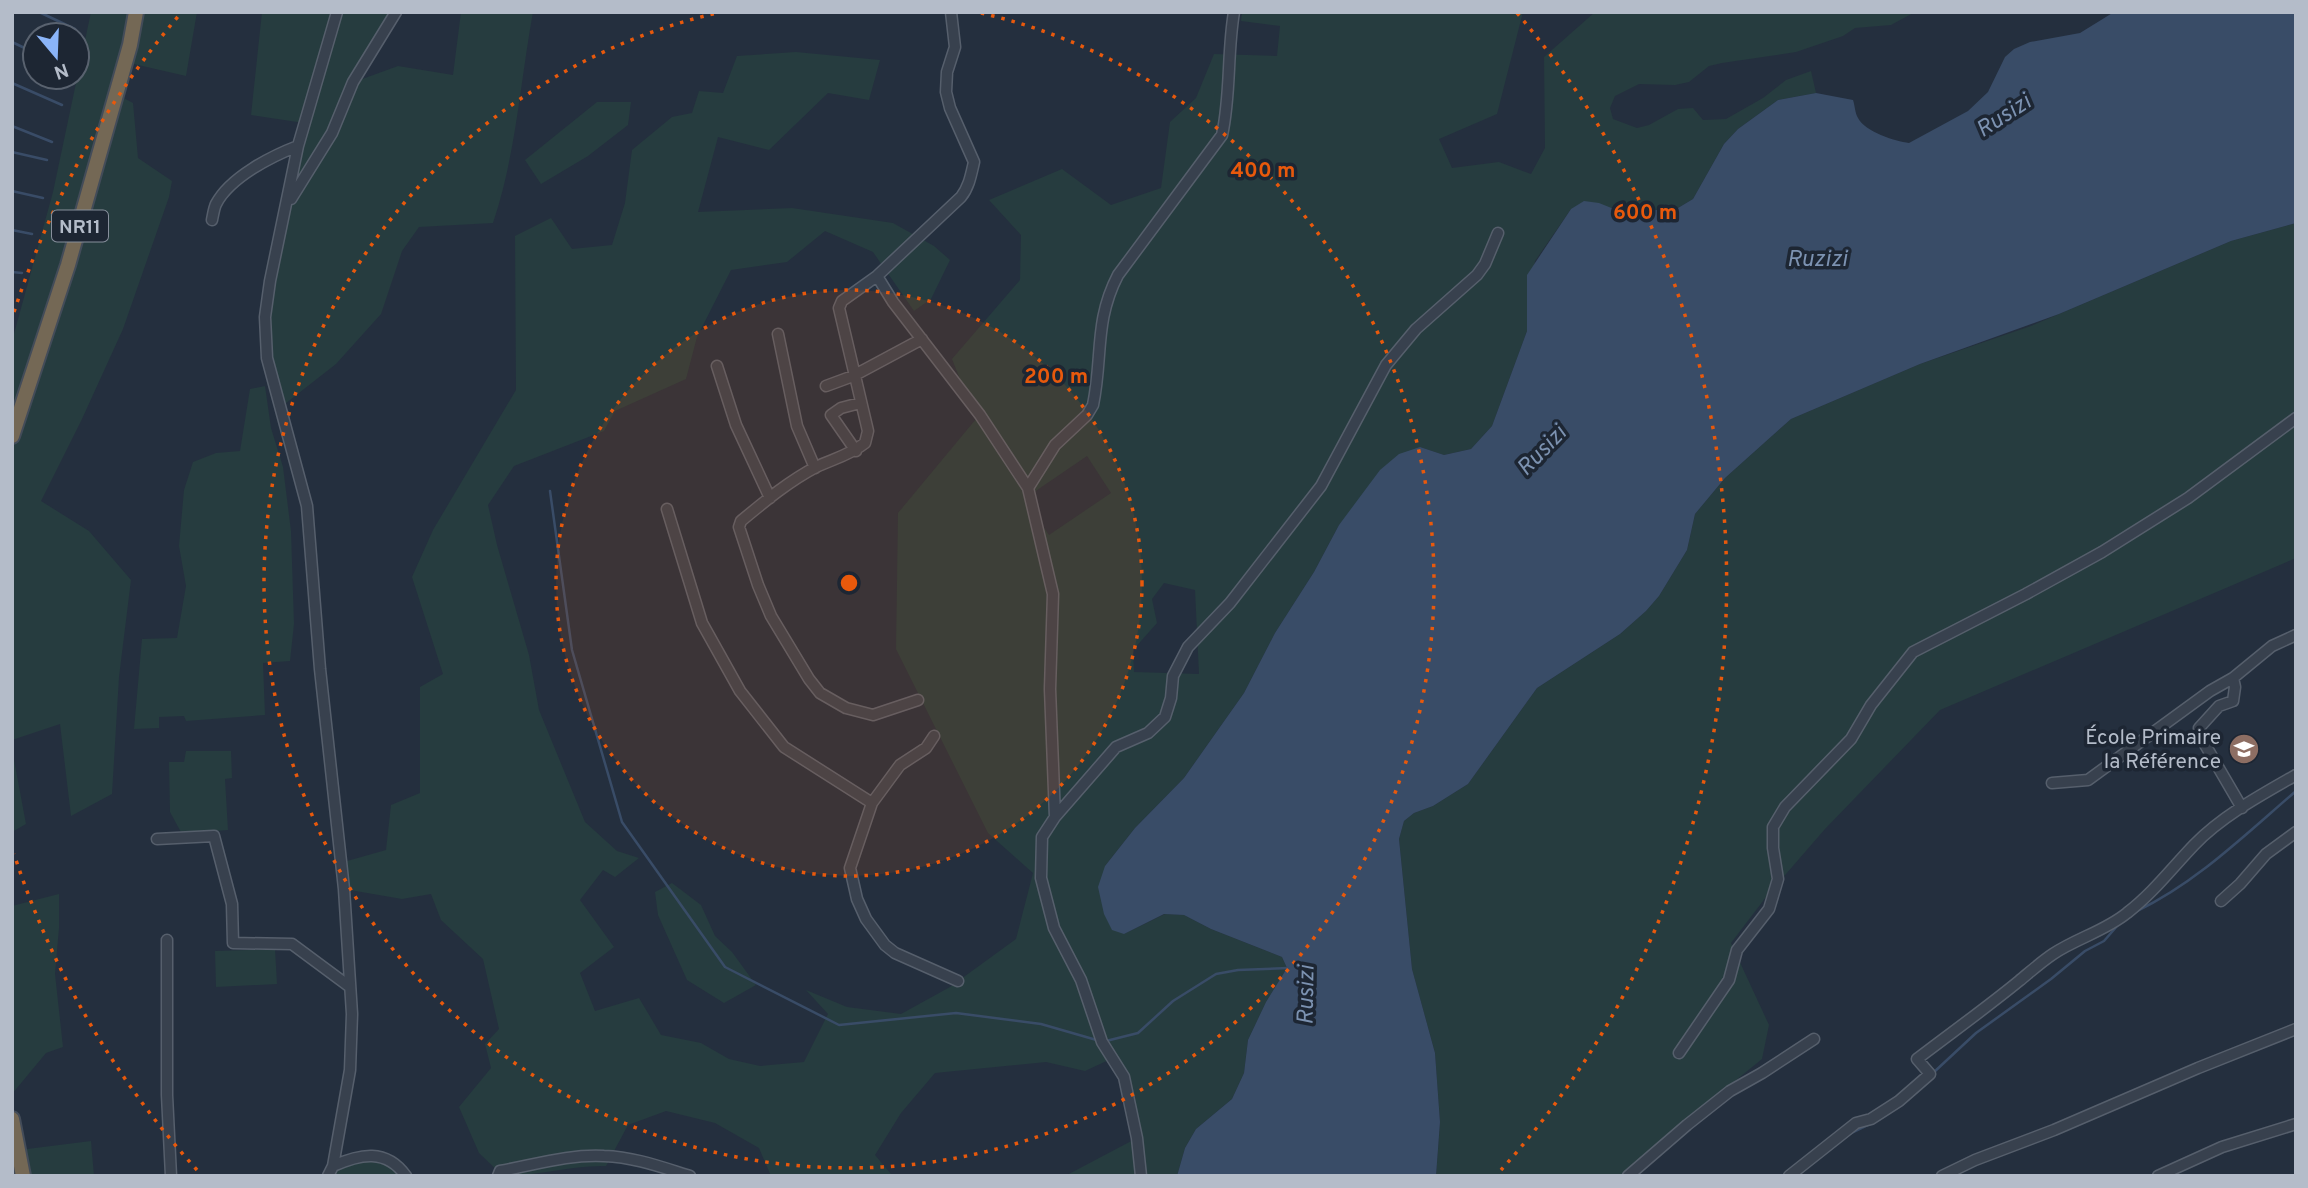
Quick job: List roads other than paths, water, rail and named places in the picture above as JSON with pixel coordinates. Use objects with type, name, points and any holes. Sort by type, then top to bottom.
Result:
[{"type":"highway","name":"NR11","points":[[12,436],[68,265],[130,45],[136,12]]},
{"type":"highway","points":[[12,1119],[23,1176]]},
{"type":"street","points":[[330,1171],[350,1070],[350,987],[344,890],[320,669],[307,506],[267,358],[265,317],[298,146],[337,12]]},
{"type":"street","points":[[288,205],[332,133],[353,82],[396,12]]},
{"type":"street","points":[[918,700],[873,715],[846,708],[820,693],[771,616],[739,527],[741,521],[770,498],[815,468],[856,451],[865,443],[868,431],[839,313],[840,303],[877,276],[967,190],[974,162],[950,108],[946,92],[947,72],[955,47],[951,12]]},
{"type":"street","points":[[1028,488],[1055,445],[1087,415],[1093,405],[1100,326],[1118,275],[1222,135],[1234,12]]},
{"type":"street","points":[[212,220],[216,203],[236,182],[267,158],[298,146]]},
{"type":"street","points":[[1141,1176],[1137,1138],[1124,1077],[1102,1042],[1081,980],[1054,928],[1044,897],[1041,878],[1042,837],[1055,817],[1116,747],[1148,733],[1165,716],[1171,698],[1173,676],[1188,647],[1230,603],[1321,486],[1386,365],[1416,330],[1477,275],[1486,264],[1498,233]]},
{"type":"street","points":[[877,276],[893,302],[980,415],[1028,488],[1053,594],[1050,689],[1055,817]]},
{"type":"street","points":[[778,334],[797,426],[815,468]]},
{"type":"street","points":[[826,386],[853,376],[922,339]]},
{"type":"street","points":[[717,366],[736,425],[770,498]]},
{"type":"street","points":[[856,451],[831,415],[841,408],[860,403]]},
{"type":"street","points":[[1679,1053],[1729,980],[1737,950],[1769,909],[1778,879],[1773,827],[1785,807],[1851,739],[1871,705],[1913,652],[2102,552],[2188,498],[2296,418]]},
{"type":"street","points":[[667,509],[702,624],[740,691],[784,747],[872,803]]},
{"type":"street","points":[[2052,783],[2088,780],[2210,691],[2233,678],[2272,646],[2296,635]]},
{"type":"street","points":[[2233,678],[2233,701],[2219,706],[2199,728],[2200,736],[2242,808]]},
{"type":"street","points":[[934,736],[926,748],[900,765],[872,803],[850,868],[857,900],[866,919],[885,945],[895,953],[958,981]]},
{"type":"street","points":[[1789,1176],[1856,1123],[1871,1119],[1899,1101],[1930,1074],[1917,1059],[2055,953],[2085,935],[2103,929],[2151,895],[2165,874],[2203,837],[2242,808],[2296,775]]},
{"type":"street","points":[[2221,901],[2266,854],[2296,832]]},
{"type":"street","points":[[157,839],[215,836],[232,904],[233,943],[292,944],[350,987]]},
{"type":"street","points":[[167,940],[167,1095],[171,1176]]},
{"type":"street","points":[[1942,1176],[2198,1068],[2296,1030]]},
{"type":"street","points":[[1628,1176],[1730,1091],[1814,1039]]},
{"type":"street","points":[[2158,1176],[2222,1147],[2296,1124]]},
{"type":"street","points":[[330,1171],[355,1157],[368,1154],[393,1164],[406,1176]]},
{"type":"street","points":[[498,1176],[500,1171],[601,1155],[640,1160],[690,1176]]},
{"type":"water","name":"Ruzizi","points":[[2114,12],[2296,12],[2296,223],[2231,241],[2059,314],[1920,364],[1791,419],[1725,478],[1695,514],[1687,550],[1659,596],[1646,611],[1620,634],[1537,688],[1468,784],[1404,821],[1399,839],[1412,969],[1435,1053],[1440,1122],[1436,1176],[1177,1176],[1185,1148],[1196,1129],[1232,1099],[1244,1073],[1248,1040],[1266,1002],[1287,968],[1282,957],[1211,929],[1184,915],[1164,914],[1124,934],[1112,930],[1104,914],[1098,887],[1105,866],[1135,828],[1184,778],[1244,693],[1275,633],[1314,572],[1339,525],[1380,470],[1399,454],[1420,447],[1444,455],[1471,449],[1492,426],[1527,331],[1527,275],[1571,209],[1584,201],[1599,203],[1624,213],[1678,208],[1693,199],[1724,144],[1738,129],[1778,100],[1816,93],[1853,100],[1858,118],[1867,128],[1909,143],[1968,111],[1988,92],[2005,57],[2014,49],[2030,42],[2080,33]]},
{"type":"waterway","points":[[39,12],[58,21]]},
{"type":"waterway","points":[[12,42],[21,46]]},
{"type":"waterway","points":[[12,83],[62,105]]},
{"type":"waterway","points":[[12,126],[52,142]]},
{"type":"waterway","points":[[12,152],[47,160]]},
{"type":"waterway","points":[[12,191],[43,198]]},
{"type":"waterway","points":[[12,230],[32,234]]},
{"type":"waterway","points":[[12,272],[22,273]]},
{"type":"waterway","points":[[550,491],[572,650],[622,822],[725,967],[839,1025],[956,1013],[1041,1024],[1100,1041]]},
{"type":"waterway","points":[[2137,911],[2159,900],[2200,872],[2296,791]]},
{"type":"waterway","points":[[1933,1073],[1976,1033],[2085,951],[2104,941],[2118,925]]},
{"type":"waterway","name":"Rusizi","points":[[1106,1041],[1138,1033],[1173,1001],[1216,974],[1238,970],[1288,968]]},
{"type":"waterway","points":[[1849,1134],[1880,1119]]},
{"type":"place","name":"École Primaire la Référence","points":[[2244,749]]}]
